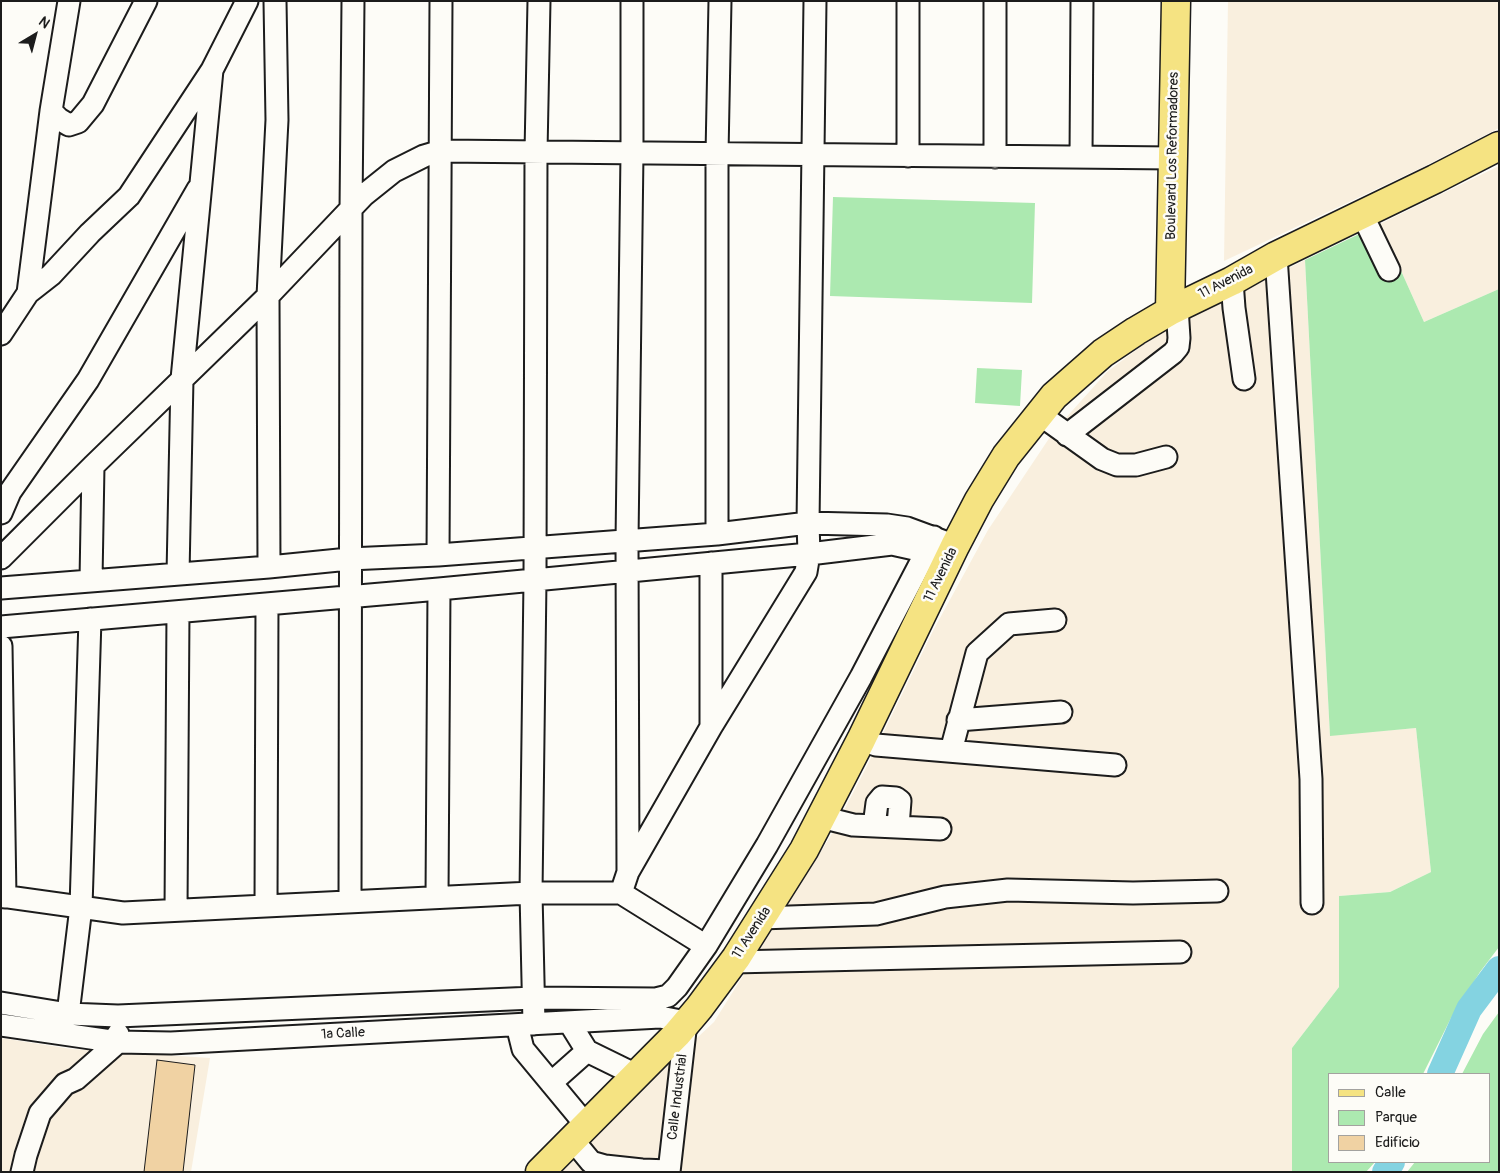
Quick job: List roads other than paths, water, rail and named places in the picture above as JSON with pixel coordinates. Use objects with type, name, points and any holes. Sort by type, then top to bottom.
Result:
[{"type":"main road","name":"Boulevard Los Reformadores","points":[[1174,309],[1176,1]]},
{"type":"main road","name":"11 Avenida","points":[[540,1172],[677,1034],[733,962],[804,850],[861,740],[940,549],[979,500],[1006,456],[1054,396],[1103,353],[1174,309],[1276,256],[1436,179],[1499,146]]},
{"type":"street","points":[[28,293],[50,111],[69,1]]},
{"type":"street","points":[[50,111],[59,120],[69,125],[78,122],[93,104],[146,1]]},
{"type":"street","points":[[1,334],[28,293],[51,275],[90,233],[129,196],[212,70],[247,1]]},
{"type":"street","points":[[269,568],[268,296],[277,120],[275,1]]},
{"type":"street","points":[[350,902],[350,210],[353,1]]},
{"type":"street","points":[[438,555],[441,1]]},
{"type":"street","points":[[540,1],[536,152],[535,580],[531,893],[534,998],[525,1024],[523,1049],[551,1083],[579,1132],[583,1155],[591,1162],[605,1166],[669,1172]]},
{"type":"street","points":[[628,872],[626,541],[632,153],[632,1]]},
{"type":"street","points":[[717,534],[717,154],[720,1]]},
{"type":"street","points":[[621,893],[628,872],[711,728],[806,572],[809,554],[814,1]]},
{"type":"street","points":[[908,1],[908,156]]},
{"type":"street","points":[[995,1],[995,157]]},
{"type":"street","points":[[1082,1],[1082,157]]},
{"type":"street","points":[[178,574],[182,379],[212,70]]},
{"type":"street","points":[[1,558],[268,296],[378,182],[417,159],[441,151],[1174,158]]},
{"type":"street","points":[[1,513],[10,492],[88,380],[202,183]]},
{"type":"street","points":[[1362,214],[1389,270]]},
{"type":"street","points":[[1276,256],[1311,779],[1312,903]]},
{"type":"street","points":[[1232,280],[1244,379]]},
{"type":"street","points":[[1067,435],[1163,362],[1174,309]]},
{"type":"street","points":[[1039,414],[1102,459],[1117,465],[1136,465],[1166,457]]},
{"type":"street","points":[[91,580],[93,466]]},
{"type":"street","points":[[1,588],[269,568],[349,559],[438,555],[717,534],[808,522],[886,525],[907,528],[940,549]]},
{"type":"street","points":[[1,627],[711,564],[892,544],[940,549]]},
{"type":"street","points":[[1,1004],[68,1014],[118,1016],[534,998],[656,999],[668,996],[677,987],[706,946],[767,845],[861,677],[940,549]]},
{"type":"street","points":[[711,564],[711,728]]},
{"type":"street","points":[[437,897],[439,589]]},
{"type":"street","points":[[266,906],[267,604]]},
{"type":"street","points":[[176,910],[178,612]]},
{"type":"street","points":[[68,1014],[81,907],[90,619]]},
{"type":"street","points":[[951,751],[977,653],[1009,624],[1055,620]]},
{"type":"street","points":[[1,646],[3,897],[123,913],[531,893],[621,893],[706,946]]},
{"type":"street","points":[[958,720],[1061,712]]},
{"type":"street","points":[[861,740],[876,745],[1115,764]]},
{"type":"street","points":[[874,826],[876,803],[882,797],[896,798],[900,801],[898,826]]},
{"type":"street","points":[[821,817],[853,825],[898,826],[940,830]]},
{"type":"street","points":[[761,918],[876,914],[945,897],[1008,890],[1134,893],[1217,891]]},
{"type":"street","points":[[733,962],[1180,952]]},
{"type":"street","points":[[22,1172],[40,1113],[65,1084],[76,1079],[118,1042],[118,1016]]},
{"type":"street","name":"1a Calle","points":[[1,1026],[118,1042],[170,1043],[660,1018],[686,1022]]},
{"type":"street","points":[[569,1022],[587,1051],[636,1075]]},
{"type":"street","name":"Calle Industrial","points":[[669,1172],[686,1022]]},
{"type":"street","points":[[551,1083],[587,1051]]},
{"type":"waterway","points":[[1440,1073],[1469,1009],[1499,969]]},
{"type":"waterway","points":[[1385,1172],[1391,1163]]}]
